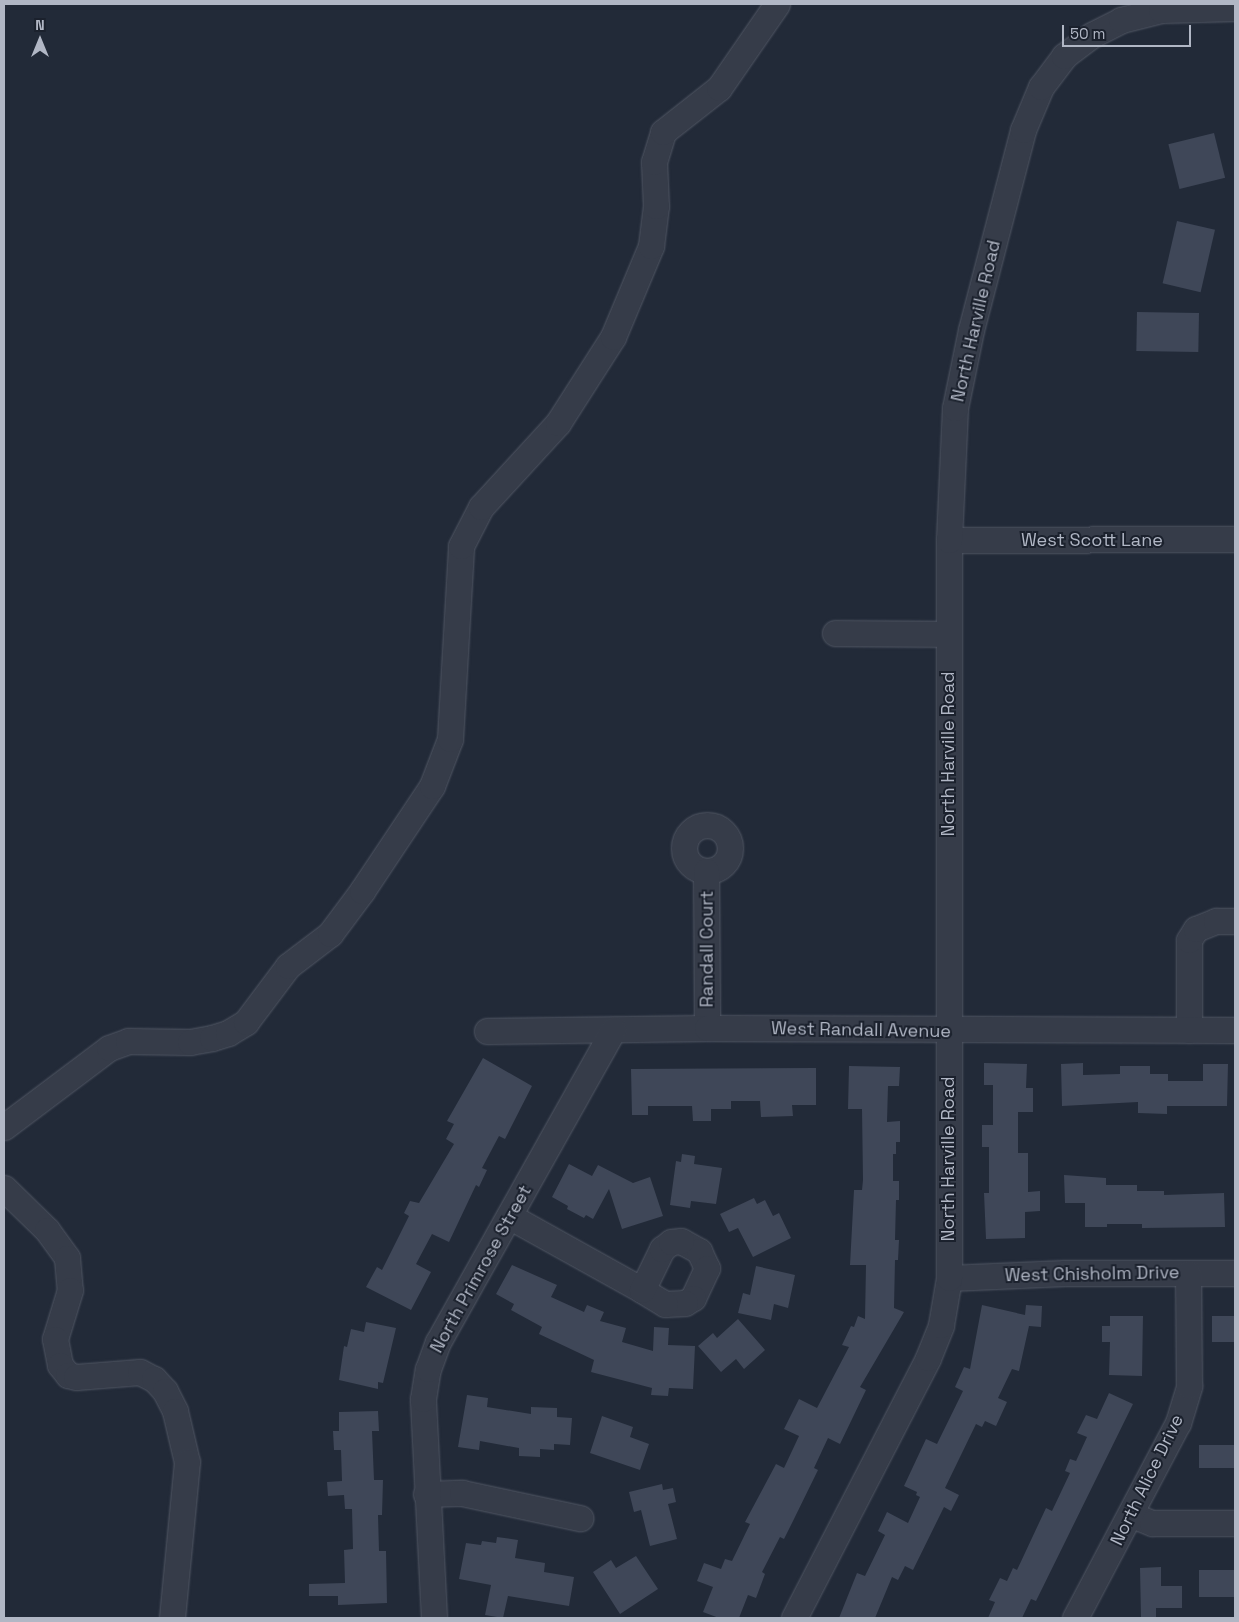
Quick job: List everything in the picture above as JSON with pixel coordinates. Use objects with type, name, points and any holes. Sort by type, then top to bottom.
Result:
[{"type":"street","points":[[4,1127],[109,1048],[128,1041],[205,1040],[228,1034],[246,1022],[288,966],[330,934],[362,891],[432,786],[450,739],[461,546],[482,507],[558,423],[613,337],[651,246],[656,206],[654,162],[663,132],[719,88],[777,4]]},
{"type":"street","name":"North Harville Road","points":[[794,1618],[928,1358],[941,1325],[949,1278],[947,1031],[948,634],[949,540],[955,408],[971,330],[1023,130],[1041,86],[1064,56],[1092,35],[1138,10],[1235,8]]},
{"type":"street","name":"West Scott Lane","points":[[949,540],[1235,539]]},
{"type":"street","points":[[835,633],[948,634]]},
{"type":"street","name":"Randall Court","points":[[706,871],[707,1028]]},
{"type":"street","points":[[1189,1030],[1189,940],[1196,929],[1209,924],[1235,921]]},
{"type":"street","name":"West Randall Avenue","points":[[487,1031],[707,1028],[947,1031],[1235,1030]]},
{"type":"street","name":"North Primrose Street","points":[[434,1618],[426,1494],[423,1399],[428,1368],[438,1342],[612,1030]]},
{"type":"street","points":[[4,1188],[47,1230],[67,1258],[70,1290],[55,1339],[60,1365],[68,1375],[76,1376],[140,1372],[154,1379],[165,1391],[174,1411],[187,1462],[172,1618]]},
{"type":"street","points":[[509,1216],[642,1290]]},
{"type":"street","name":"West Chisholm Drive","points":[[949,1278],[1065,1273],[1235,1273]]},
{"type":"street","name":"North Alice Drive","points":[[1075,1618],[1132,1515],[1178,1423],[1189,1386],[1188,1273]]},
{"type":"street","points":[[426,1494],[462,1493],[580,1518]]},
{"type":"street","points":[[1132,1515],[1152,1523],[1235,1523]]},
{"type":"building","points":[[1214,133],[1225,178],[1180,189],[1168,144]]},
{"type":"building","points":[[1177,221],[1215,230],[1201,292],[1163,283]]},
{"type":"building","points":[[1137,312],[1199,313],[1198,352],[1136,351]]},
{"type":"building","points":[[483,1058],[532,1086],[505,1139],[499,1136],[482,1168],[487,1170],[479,1187],[476,1185],[449,1242],[432,1234],[416,1264],[431,1272],[411,1310],[366,1287],[377,1267],[382,1270],[409,1216],[404,1213],[410,1201],[419,1203],[454,1144],[446,1139],[454,1124],[447,1121]]},
{"type":"building","points":[[984,1063],[1027,1064],[1026,1088],[1033,1088],[1033,1112],[1018,1112],[1018,1153],[1028,1153],[1028,1192],[1040,1191],[1040,1211],[1025,1212],[1025,1238],[986,1239],[984,1193],[989,1193],[989,1147],[982,1147],[982,1125],[993,1125],[993,1085],[984,1085]]},
{"type":"building","points":[[1083,1063],[1083,1075],[1120,1074],[1120,1066],[1150,1066],[1150,1074],[1168,1074],[1168,1081],[1203,1081],[1203,1064],[1228,1064],[1227,1106],[1167,1106],[1167,1114],[1138,1113],[1138,1102],[1062,1106],[1061,1064]]},
{"type":"building","points":[[849,1066],[900,1067],[899,1086],[888,1086],[887,1122],[900,1121],[900,1142],[896,1142],[896,1154],[893,1154],[893,1181],[899,1181],[899,1200],[896,1200],[895,1240],[899,1240],[898,1260],[895,1260],[894,1308],[904,1312],[860,1387],[866,1390],[840,1444],[828,1438],[814,1468],[818,1470],[793,1521],[784,1539],[780,1537],[762,1572],[765,1574],[756,1598],[748,1595],[739,1618],[719,1618],[703,1612],[713,1587],[697,1581],[704,1563],[721,1569],[725,1559],[732,1561],[750,1524],[745,1522],[776,1464],[784,1468],[799,1436],[784,1429],[799,1399],[817,1408],[849,1347],[842,1345],[851,1326],[854,1327],[858,1316],[865,1319],[866,1265],[850,1265],[854,1190],[862,1190],[863,1180],[862,1109],[848,1109]]},
{"type":"building","points":[[816,1068],[816,1105],[792,1105],[793,1116],[761,1117],[760,1101],[731,1101],[731,1109],[711,1109],[711,1121],[693,1121],[692,1106],[648,1106],[648,1115],[632,1115],[631,1069]]},
{"type":"building","points":[[682,1154],[695,1156],[694,1164],[722,1168],[716,1204],[691,1201],[690,1208],[670,1205],[676,1161],[681,1162]]},
{"type":"building","points":[[569,1164],[592,1176],[598,1165],[633,1183],[650,1177],[663,1216],[622,1229],[609,1189],[593,1219],[586,1215],[584,1218],[567,1209],[568,1206],[552,1197]]},
{"type":"building","points":[[1064,1175],[1106,1178],[1106,1185],[1137,1185],[1137,1191],[1164,1191],[1164,1195],[1224,1193],[1225,1227],[1142,1228],[1142,1224],[1107,1224],[1107,1227],[1085,1227],[1085,1203],[1065,1203]]},
{"type":"building","points":[[754,1198],[757,1204],[765,1200],[773,1216],[779,1213],[791,1238],[753,1257],[738,1228],[729,1232],[720,1214]]},
{"type":"building","points":[[512,1265],[557,1285],[551,1297],[584,1312],[587,1305],[604,1312],[600,1321],[626,1328],[622,1342],[653,1351],[654,1327],[669,1328],[668,1345],[695,1346],[693,1389],[669,1388],[668,1396],[651,1395],[652,1388],[591,1372],[594,1360],[539,1334],[542,1327],[511,1310],[514,1304],[496,1294]]},
{"type":"building","points":[[756,1266],[795,1275],[788,1308],[774,1304],[771,1320],[738,1313],[743,1293],[750,1295]]},
{"type":"building","points":[[982,1305],[1025,1315],[1026,1305],[1042,1306],[1041,1327],[1029,1326],[1019,1371],[1012,1369],[998,1398],[1007,1402],[996,1426],[985,1421],[982,1427],[976,1424],[945,1488],[959,1495],[951,1511],[944,1507],[913,1570],[905,1566],[898,1580],[892,1577],[875,1618],[839,1618],[857,1573],[865,1576],[885,1535],[878,1531],[887,1512],[908,1523],[920,1497],[916,1495],[917,1492],[904,1486],[926,1439],[937,1444],[963,1391],[955,1387],[964,1367],[970,1369]]},
{"type":"building","points":[[1110,1316],[1143,1316],[1142,1376],[1109,1375],[1110,1342],[1102,1342],[1102,1326],[1110,1326]]},
{"type":"building","points":[[1212,1316],[1235,1316],[1235,1342],[1212,1342]]},
{"type":"building","points":[[738,1319],[765,1350],[744,1369],[736,1359],[721,1372],[698,1346],[713,1333],[717,1338]]},
{"type":"building","points":[[366,1322],[396,1328],[383,1383],[378,1382],[378,1389],[339,1380],[344,1346],[347,1347],[351,1329],[364,1332]]},
{"type":"building","points":[[1109,1393],[1133,1404],[1036,1601],[1031,1599],[1022,1618],[988,1618],[995,1602],[989,1600],[1000,1578],[1007,1581],[1013,1568],[1017,1570],[1046,1508],[1052,1511],[1070,1473],[1065,1471],[1070,1459],[1076,1461],[1087,1437],[1077,1433],[1086,1415],[1097,1419]]},
{"type":"building","points":[[467,1395],[488,1398],[487,1407],[531,1414],[531,1407],[557,1408],[557,1417],[572,1418],[570,1445],[554,1444],[554,1450],[540,1449],[540,1457],[519,1456],[519,1448],[480,1441],[479,1450],[458,1447]]},
{"type":"building","points":[[378,1411],[379,1431],[372,1431],[374,1480],[383,1480],[382,1515],[378,1515],[379,1551],[386,1551],[387,1603],[338,1605],[338,1596],[309,1596],[309,1584],[345,1583],[344,1550],[353,1549],[352,1509],[345,1509],[344,1495],[328,1496],[327,1482],[342,1481],[341,1450],[334,1450],[333,1431],[339,1431],[339,1412]]},
{"type":"building","points":[[602,1416],[633,1427],[630,1437],[649,1444],[640,1470],[590,1453]]},
{"type":"building","points":[[1199,1445],[1235,1445],[1235,1468],[1199,1468]]},
{"type":"building","points":[[662,1484],[663,1490],[673,1488],[676,1502],[668,1504],[677,1539],[650,1546],[641,1510],[634,1512],[629,1492]]},
{"type":"building","points":[[497,1537],[518,1540],[515,1558],[545,1563],[544,1572],[574,1577],[569,1606],[508,1596],[503,1618],[485,1615],[491,1585],[459,1579],[466,1543],[481,1545],[482,1541],[496,1543]]},
{"type":"building","points":[[636,1556],[658,1589],[620,1614],[593,1572],[611,1560],[616,1568]]},
{"type":"building","points":[[1161,1567],[1161,1586],[1182,1586],[1182,1608],[1156,1608],[1156,1618],[1141,1618],[1140,1568]]},
{"type":"building","points":[[1199,1570],[1235,1570],[1235,1597],[1199,1597]]}]
